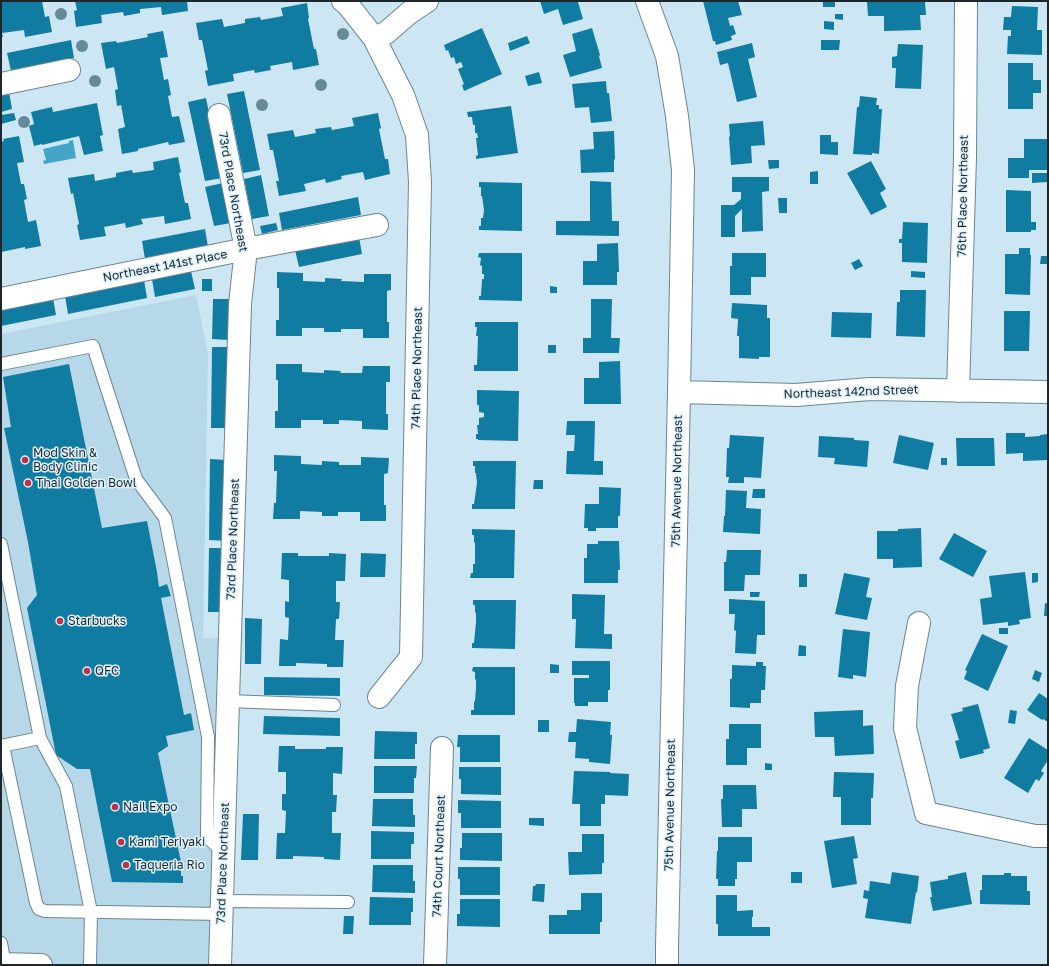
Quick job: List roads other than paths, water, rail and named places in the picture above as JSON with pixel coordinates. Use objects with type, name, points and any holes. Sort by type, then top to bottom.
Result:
[{"type":"street","name":"74th Place Northeast","points":[[343,1],[348,5],[374,38],[403,95],[417,135],[420,182],[411,657],[379,697]]},
{"type":"street","points":[[374,38],[386,33],[409,13],[427,1]]},
{"type":"street","name":"75th Avenue Northeast","points":[[647,1],[666,56],[677,116],[683,170],[666,948],[667,965]]},
{"type":"street","name":"76th Place Northeast","points":[[958,391],[965,157],[966,1]]},
{"type":"street","points":[[1,84],[69,70]]},
{"type":"street","name":"73rd Place Northeast","points":[[219,115],[246,249],[240,304],[220,965]]},
{"type":"street","name":"Northeast 141st Place","points":[[1,299],[246,249],[377,225]]},
{"type":"street","name":"Northeast 142nd Street","points":[[679,392],[796,394],[870,389],[1048,392]]},
{"type":"street","points":[[919,623],[907,686],[905,728],[926,813],[1035,836],[1048,836]]},
{"type":"street","name":"74th Court Northeast","points":[[435,965],[442,748]]},
{"type":"street","points":[[4,964],[41,965]]},
{"type":"lane","points":[[1,364],[93,346],[136,479],[165,518],[208,737],[207,836],[223,852]]},
{"type":"lane","points":[[1,544],[40,738],[66,786],[91,912],[90,965]]},
{"type":"lane","points":[[228,701],[334,705]]},
{"type":"lane","points":[[40,738],[2,746],[37,907],[42,911],[91,912],[348,902]]},
{"type":"lane","points":[[1,943],[4,964]]},
{"type":"water","points":[[73,140],[76,158],[44,164],[43,161],[46,160],[43,149],[69,143],[69,141]]},
{"type":"place","name":"Mod Skin & Body Clinic","points":[[25,460]]},
{"type":"place","name":"Thai Golden Bowl","points":[[28,483]]},
{"type":"place","name":"Starbucks","points":[[60,621]]},
{"type":"place","name":"QFC","points":[[87,671]]},
{"type":"place","name":"Nail Expo","points":[[115,807]]},
{"type":"place","name":"Kami Teriyaki","points":[[121,842]]},
{"type":"place","name":"Taqueria Rio","points":[[126,865]]}]
